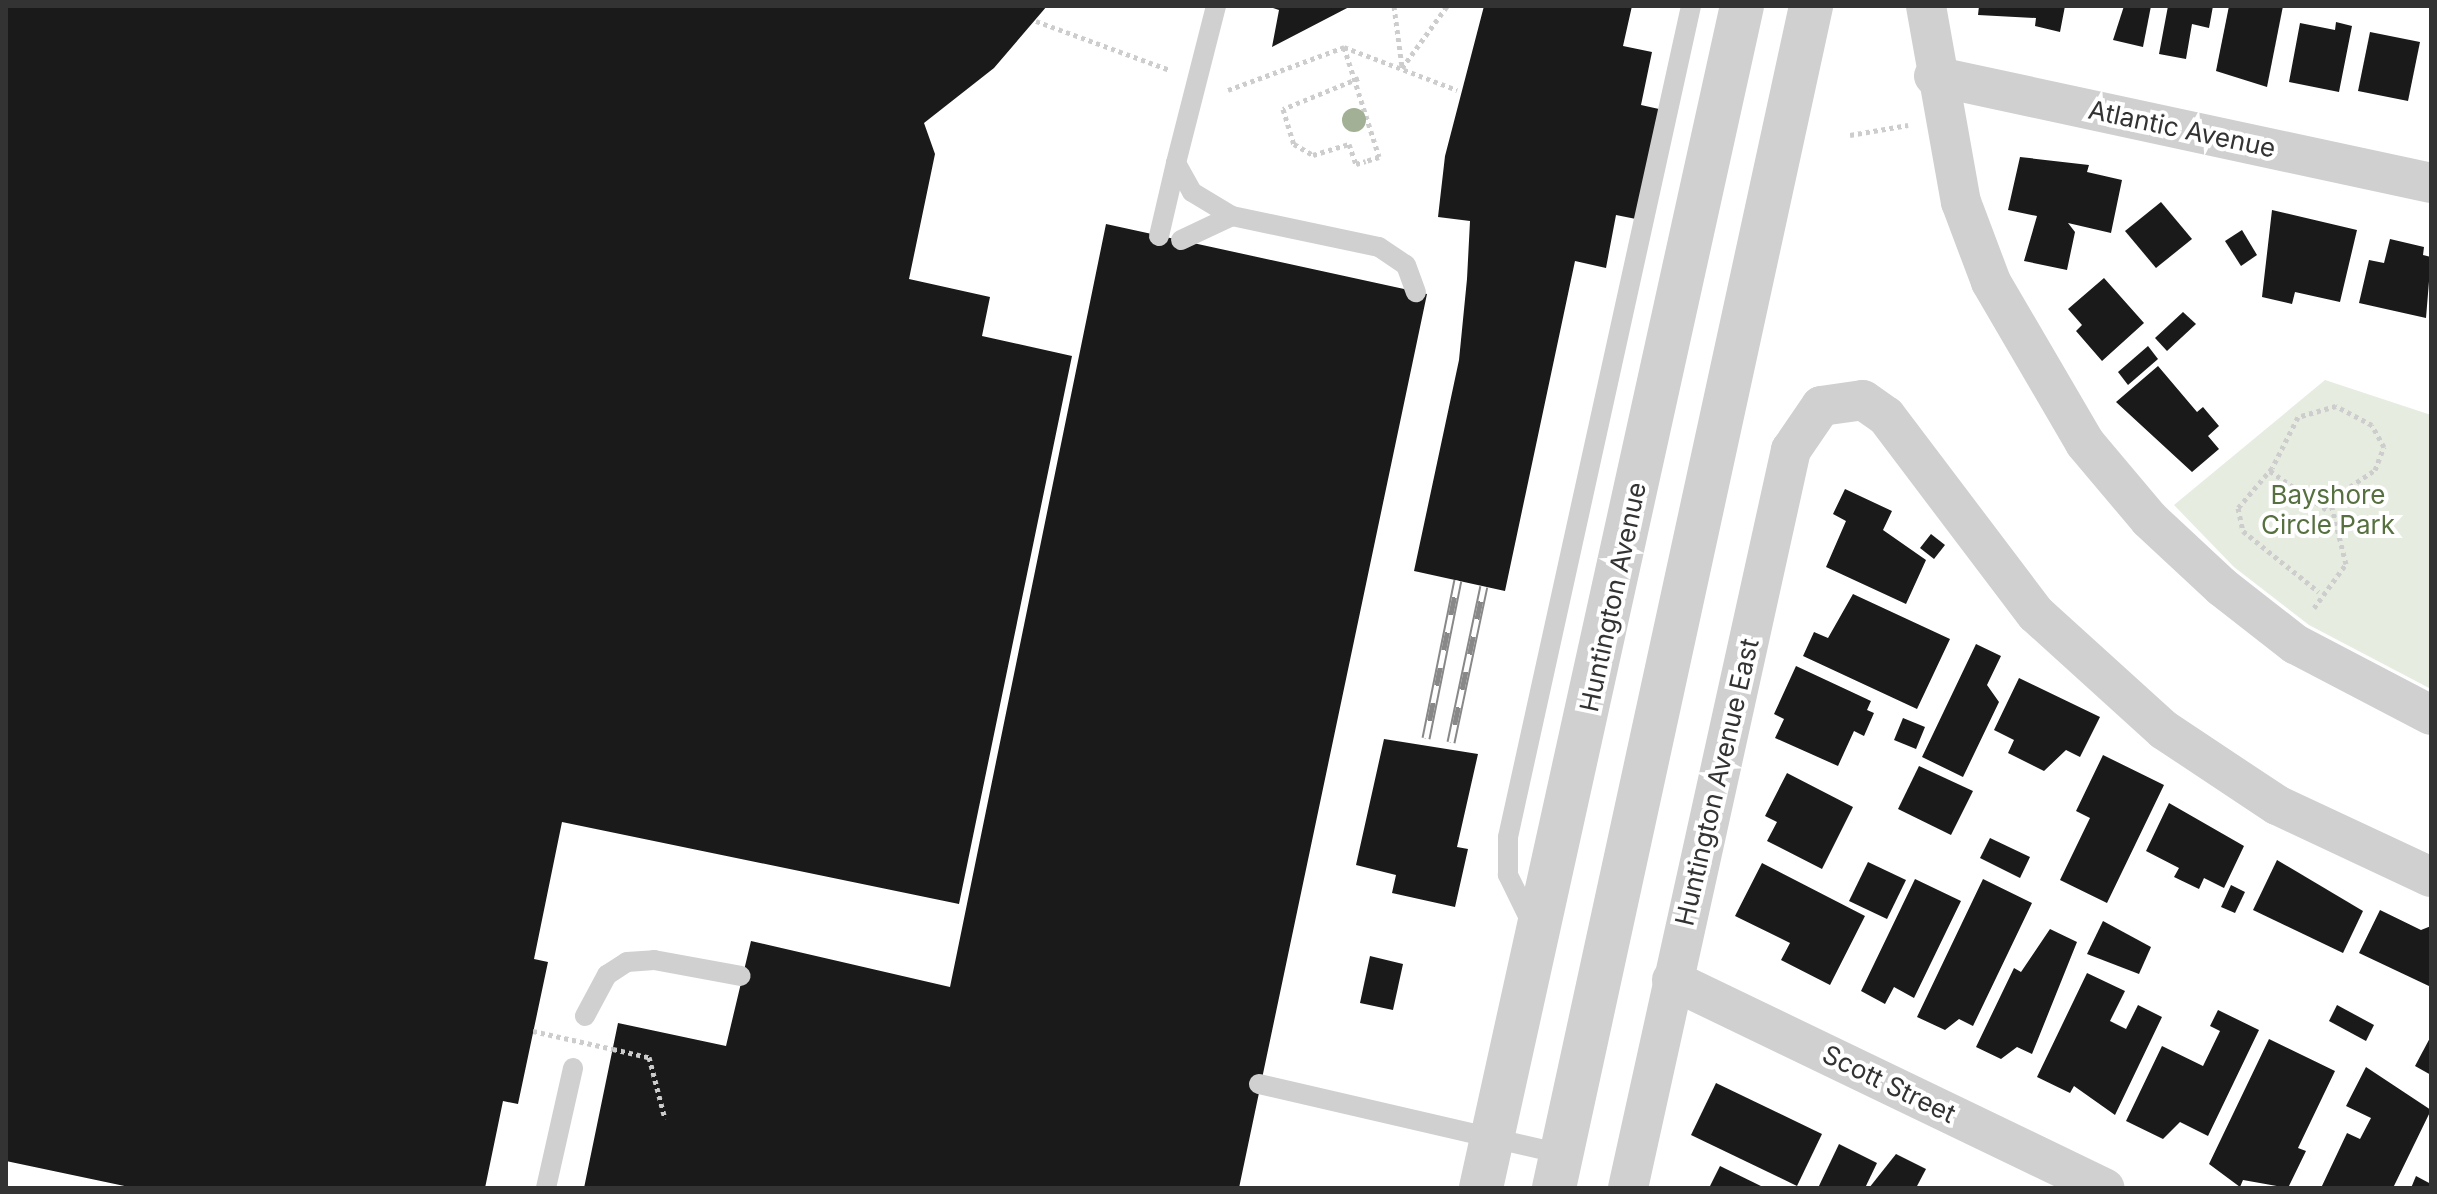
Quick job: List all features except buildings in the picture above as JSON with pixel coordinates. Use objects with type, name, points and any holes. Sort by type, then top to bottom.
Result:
[{"type":"street","name":"Huntington Avenue","points":[[1481,1188],[1539,938],[1742,6]]},
{"type":"street","points":[[1558,1171],[1811,6]]},
{"type":"street","points":[[1926,6],[1941,120],[1961,202],[1991,282],[2085,443],[2149,519],[2295,644],[2431,715]]},
{"type":"street","name":"Atlantic Avenue","points":[[1934,76],[2431,183]]},
{"type":"street","name":"Huntington Avenue East","points":[[1628,1188],[1791,450],[1805,419],[1840,398],[1863,400],[1886,416],[2006,580],[2129,703],[2277,805],[2431,877]]},
{"type":"street","name":"Scott Street","points":[[1672,980],[2105,1188]]},
{"type":"lane","points":[[1159,236],[1200,81],[1216,6]]},
{"type":"lane","points":[[1539,938],[1508,875],[1508,837],[1691,6]]},
{"type":"lane","points":[[1176,163],[1206,207],[1232,216],[1379,247],[1406,265],[1416,292]]},
{"type":"lane","points":[[1181,240],[1232,216]]},
{"type":"lane","points":[[585,1016],[607,975],[627,962],[654,960],[741,976]]},
{"type":"lane","points":[[546,1188],[573,1068]]},
{"type":"lane","points":[[1259,1084],[1493,1138],[1558,1171]]},
{"type":"path","points":[[1394,6],[1402,68]]},
{"type":"path","points":[[1402,68],[1447,6]]},
{"type":"path","points":[[1036,21],[1224,91],[1344,47],[1457,90]]},
{"type":"path","points":[[1344,47],[1359,78],[1379,157],[1356,164],[1349,144],[1313,155],[1294,144],[1283,109],[1359,78]]},
{"type":"path","points":[[1850,135],[1941,120]]},
{"type":"path","points":[[2319,592],[2237,520],[2270,471],[2298,417],[2336,406],[2372,425],[2384,447],[2379,465],[2338,491],[2327,510]]},
{"type":"path","points":[[2270,471],[2327,510],[2348,552],[2343,572],[2319,592],[2295,644]]},
{"type":"path","points":[[533,1031],[649,1057],[665,1119]]},
{"type":"green space","name":"Bayshore Circle Park","points":[[2325,380],[2431,415],[2431,689],[2309,625],[2234,567],[2174,505]]},
{"type":"railway","points":[[1426,738],[1458,580]]},
{"type":"railway","points":[[1451,742],[1484,586]]}]
